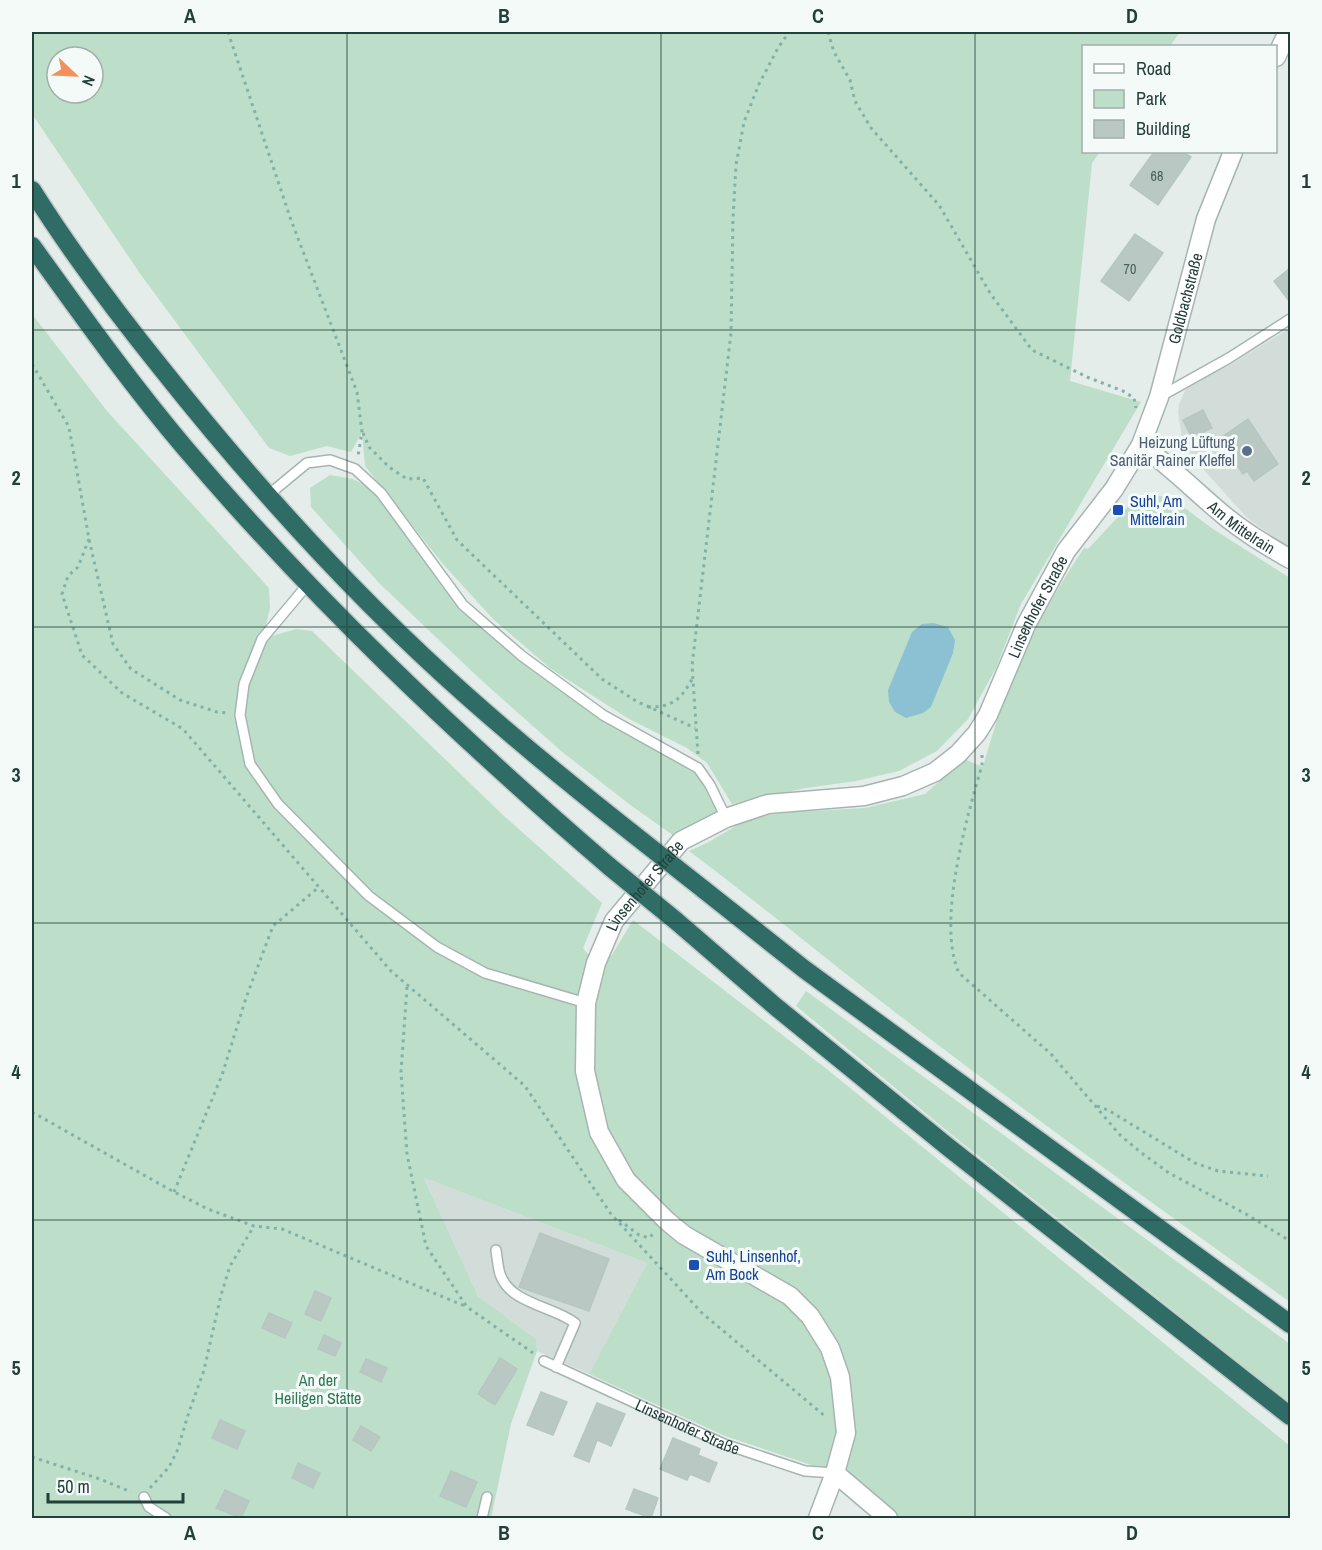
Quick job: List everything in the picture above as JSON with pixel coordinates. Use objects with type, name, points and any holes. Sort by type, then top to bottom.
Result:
[{"type":"highway","points":[[32,190],[107,300],[204,422],[267,495],[367,601],[466,695],[548,766],[804,969],[1290,1324]]},
{"type":"highway","points":[[32,246],[129,379],[249,522],[443,720],[525,794],[776,1007],[948,1147],[1290,1416]]},
{"type":"street","points":[[1277,53],[1288,32]]},
{"type":"street","name":"Goldbachstraße","points":[[1141,445],[1159,397],[1206,219],[1233,153]]},
{"type":"street","name":"Am Mittelrain","points":[[1141,445],[1221,514],[1256,539],[1290,559]]},
{"type":"street","name":"Linsenhofer Straße","points":[[818,1518],[835,1473],[846,1433],[840,1377],[829,1344],[810,1316],[790,1296],[684,1234],[665,1220],[626,1180],[599,1132],[585,1071],[586,1003],[596,963],[614,921],[681,841],[726,818],[768,804],[864,796],[903,786],[935,772],[958,754],[977,733],[988,716],[1026,625],[1066,551],[1114,489],[1141,445]]},
{"type":"street","points":[[835,1473],[888,1518]]},
{"type":"lane","points":[[1159,397],[1229,358],[1290,319]]},
{"type":"lane","points":[[267,495],[307,463],[330,460],[355,469],[381,493],[463,605],[522,656],[603,715],[698,768],[710,785],[726,818]]},
{"type":"lane","points":[[308,584],[262,639],[244,684],[240,715],[250,764],[278,804],[369,896],[437,947],[485,973],[586,1003]]},
{"type":"lane","points":[[496,1250],[501,1276],[511,1289],[520,1297],[565,1316],[574,1323],[556,1367]]},
{"type":"lane","name":"Linsenhofer Straße","points":[[544,1361],[724,1444],[805,1471],[835,1473]]},
{"type":"lane","points":[[144,1497],[149,1507],[166,1518]]},
{"type":"lane","points":[[482,1518],[487,1497]]},
{"type":"path","points":[[228,32],[291,220],[357,392],[363,432],[369,447],[389,467],[407,479],[423,477],[457,540],[602,679],[647,707],[696,728]]},
{"type":"path","points":[[698,768],[699,743],[692,666],[731,333],[736,165],[744,122],[759,84],[777,48],[789,32]]},
{"type":"path","points":[[828,32],[834,52],[850,80],[855,102],[871,128],[939,205],[990,293],[1032,350],[1087,377],[1123,391],[1134,398],[1136,410]]},
{"type":"path","points":[[32,364],[69,427],[89,539],[113,644],[131,669],[180,700],[217,712],[240,715]]},
{"type":"path","points":[[355,469],[363,432]]},
{"type":"path","points":[[89,539],[78,567],[68,576],[62,594],[82,655],[122,693],[183,729],[391,971],[525,1086],[611,1214],[702,1313],[846,1433]]},
{"type":"path","points":[[647,707],[662,707],[673,703],[684,693],[692,677]]},
{"type":"path","points":[[977,733],[981,742],[982,765],[955,874],[952,922],[954,963],[959,973],[1051,1054],[1120,1135],[1139,1151],[1169,1173],[1246,1214],[1290,1241]]},
{"type":"path","points":[[174,1192],[222,1075],[246,998],[273,926],[319,887]]},
{"type":"path","points":[[407,987],[401,1072],[406,1154],[426,1246],[467,1307]]},
{"type":"path","points":[[1095,1105],[1108,1110],[1196,1164],[1218,1171],[1268,1176]]},
{"type":"path","points":[[32,1113],[208,1209],[254,1226],[282,1229],[467,1307],[544,1361]]},
{"type":"path","points":[[611,1214],[639,1235],[649,1238],[665,1220]]},
{"type":"path","points":[[32,1457],[100,1479],[144,1497],[169,1467],[178,1449],[204,1370],[230,1266],[254,1226]]},
{"type":"shaded area","points":[[1290,328],[1290,549],[1247,518],[1194,459],[1183,443],[1178,413],[1179,404],[1188,384],[1230,365]]},
{"type":"shaded area","points":[[424,1178],[647,1263],[589,1374],[537,1351],[536,1339],[478,1296]]},
{"type":"green space","points":[[32,32],[1180,32],[1171,45],[1082,45],[1082,153],[1099,153],[1092,163],[1070,381],[1141,402],[1021,604],[996,668],[968,719],[937,751],[899,771],[732,804],[707,763],[687,748],[629,719],[551,669],[493,619],[443,564],[365,466],[362,433],[351,452],[327,446],[290,456],[269,448],[141,275],[32,114]]},
{"type":"green space","name":"An der Heiligen Stätte","points":[[32,314],[107,411],[269,588],[270,609],[262,639],[296,629],[312,631],[503,815],[602,903],[583,948],[595,963],[612,955],[633,920],[828,1070],[1290,1446],[1290,1518],[888,1518],[835,1473],[725,1436],[589,1374],[647,1263],[424,1178],[478,1296],[536,1339],[537,1351],[511,1424],[491,1518],[32,1518]]},
{"type":"green space","points":[[330,475],[353,479],[381,493],[463,605],[603,715],[698,768],[726,818],[681,841],[561,751],[480,679],[379,583],[311,507],[310,488]]},
{"type":"green space","points":[[1152,495],[1178,503],[1213,529],[1290,578],[1290,1302],[1104,1168],[892,1010],[689,851],[751,817],[865,808],[925,794],[964,759],[983,767],[1012,679],[1037,627],[1067,575],[1084,548],[1088,549],[1131,503]]},
{"type":"green space","points":[[806,991],[1290,1344],[1290,1403],[952,1135],[796,1006]]},
{"type":"water","points":[[933,623],[948,627],[955,640],[953,653],[931,707],[923,713],[906,718],[895,712],[889,702],[888,690],[912,632],[922,624]]},
{"type":"building","points":[[1153,153],[1185,153],[1191,157],[1158,205],[1130,185]]},
{"type":"building","points":[[1135,234],[1163,253],[1129,301],[1101,281]]},
{"type":"building","points":[[1290,268],[1290,302],[1274,281]]},
{"type":"building","points":[[1203,410],[1212,428],[1192,438],[1183,420]]},
{"type":"building","points":[[1248,419],[1278,464],[1254,481],[1247,471],[1243,474],[1219,439]]},
{"type":"building","points":[[540,1233],[609,1259],[589,1311],[519,1287]]},
{"type":"building","points":[[315,1291],[331,1298],[321,1321],[305,1314]]},
{"type":"building","points":[[269,1313],[292,1323],[285,1338],[262,1328]]},
{"type":"building","points":[[324,1335],[341,1343],[335,1356],[318,1349]]},
{"type":"building","points":[[500,1358],[517,1369],[495,1405],[478,1394]]},
{"type":"building","points":[[366,1359],[387,1368],[381,1382],[360,1372]]},
{"type":"building","points":[[541,1392],[567,1402],[553,1435],[527,1425]]},
{"type":"building","points":[[597,1403],[625,1414],[611,1446],[597,1440],[589,1462],[574,1456]]},
{"type":"building","points":[[220,1420],[245,1431],[237,1449],[212,1438]]},
{"type":"building","points":[[361,1426],[380,1437],[371,1451],[353,1440]]},
{"type":"building","points":[[673,1438],[700,1449],[698,1455],[717,1463],[709,1482],[690,1474],[687,1480],[660,1469]]},
{"type":"building","points":[[298,1463],[320,1473],[313,1488],[292,1478]]},
{"type":"building","points":[[451,1471],[477,1482],[466,1507],[440,1496]]},
{"type":"building","points":[[634,1489],[658,1498],[651,1518],[626,1509]]},
{"type":"building","points":[[225,1490],[249,1501],[241,1518],[216,1508]]},
{"type":"place","name":"Heizung Lüftung Sanitär Rainer Kleffel","points":[[1247,451]]},
{"type":"place","name":"Suhl, Am Mittelrain","points":[[1118,510]]},
{"type":"place","name":"Suhl, Linsenhof, Am Bock","points":[[694,1265]]}]
